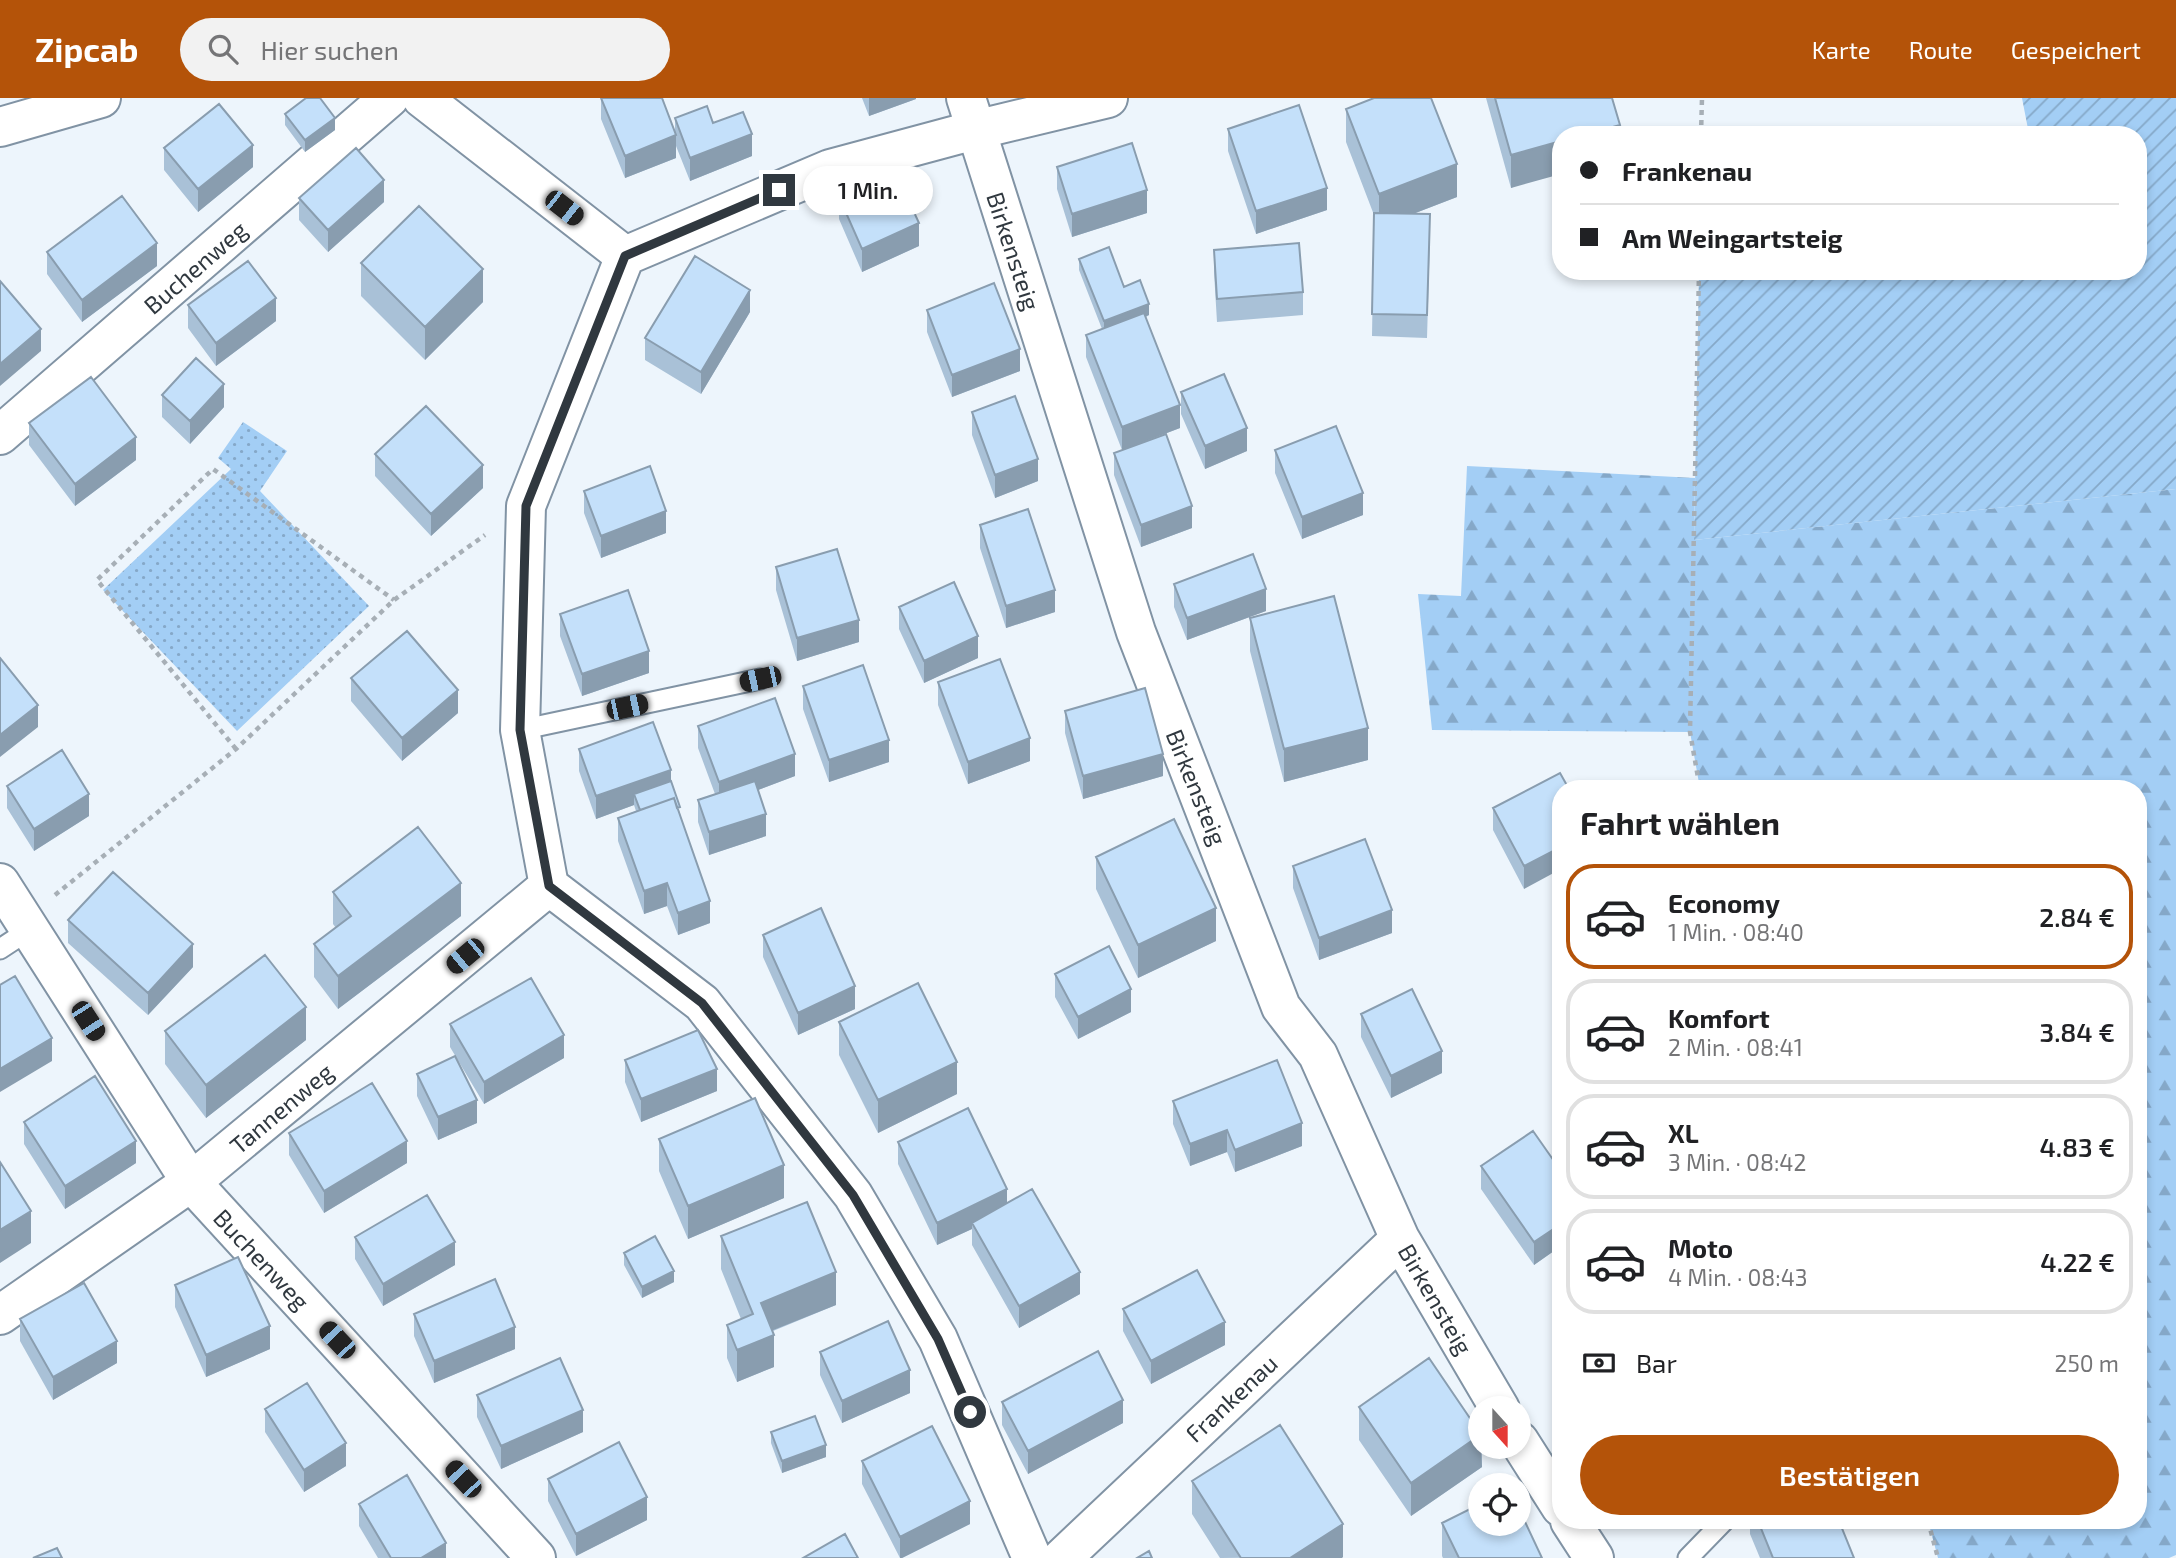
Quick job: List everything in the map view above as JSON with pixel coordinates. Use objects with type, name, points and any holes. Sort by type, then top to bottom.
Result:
[{"type":"street","points":[[0,127],[101,98]]},
{"type":"street","name":"Buchenweg","points":[[0,435],[389,98]]},
{"type":"street","points":[[422,98],[625,256]]},
{"type":"street","points":[[1032,1558],[938,1339],[853,1195],[702,1003],[549,886],[520,730],[526,506],[625,256],[830,169],[971,114],[1108,98]]},
{"type":"street","name":"Birkensteig","points":[[971,114],[1136,632],[1281,1007],[1318,1055],[1401,1239],[1492,1396]]},
{"type":"street","name":"Buchenweg","points":[[0,883],[15,939],[191,1182],[536,1558]]},
{"type":"street","name":"Tannenweg","points":[[0,1315],[191,1182],[549,886]]},
{"type":"street","name":"Frankenau","points":[[1062,1558],[1401,1239]]},
{"type":"street","points":[[1531,1460],[1552,1493]]},
{"type":"street","points":[[1575,1529],[1594,1558]]},
{"type":"lane","points":[[520,730],[760,679]]},
{"type":"lane","points":[[1688,1558],[1716,1529]]},
{"type":"path","points":[[1701,126],[1702,98]]},
{"type":"path","points":[[1698,780],[1690,732],[1699,280]]},
{"type":"path","points":[[236,749],[97,580],[213,469],[394,600]]},
{"type":"path","points":[[15,939],[42,905],[236,749],[394,600],[526,506]]},
{"type":"path","points":[[1930,1529],[1938,1558]]},
{"type":"green space","points":[[2022,98],[2176,98],[2176,489],[1694,540],[1699,280],[2147,280],[2147,126],[2027,126]]},
{"type":"green space","points":[[243,422],[287,451],[260,491],[369,606],[237,731],[103,590],[231,469],[218,458]]},
{"type":"green space","points":[[1467,466],[1695,478],[1694,540],[2176,489],[2176,1555],[2169,1558],[1938,1558],[1930,1529],[2147,1529],[2147,780],[1698,780],[1690,732],[1432,730],[1418,594],[1461,596]]},
{"type":"building","points":[[306,98],[320,98],[335,118],[305,140],[285,114]]},
{"type":"building","points":[[601,98],[662,98],[676,135],[625,156]]},
{"type":"building","points":[[1374,98],[1431,98],[1457,164],[1379,194],[1346,109]]},
{"type":"building","points":[[1495,98],[1612,98],[1620,125],[1552,126],[1552,144],[1511,155]]},
{"type":"building","points":[[219,104],[253,145],[198,189],[164,148]]},
{"type":"building","points":[[1299,105],[1327,188],[1256,211],[1228,129]]},
{"type":"building","points":[[707,106],[713,123],[743,112],[752,134],[690,158],[675,118]]},
{"type":"building","points":[[1132,143],[1147,190],[1072,214],[1057,167]]},
{"type":"building","points":[[356,148],[384,180],[328,230],[299,198]]},
{"type":"building","points":[[895,171],[919,223],[862,249],[839,197]]},
{"type":"building","points":[[122,196],[157,243],[82,300],[47,252]]},
{"type":"building","points":[[419,206],[483,269],[425,327],[361,263]]},
{"type":"building","points":[[1374,213],[1430,214],[1427,315],[1372,314]]},
{"type":"building","points":[[1299,243],[1303,292],[1217,299],[1214,250]]},
{"type":"building","points":[[1109,247],[1124,287],[1140,280],[1149,304],[1104,321],[1079,259]]},
{"type":"building","points":[[695,256],[750,290],[701,372],[645,338]]},
{"type":"building","points":[[248,261],[276,298],[216,343],[188,305]]},
{"type":"building","points":[[0,281],[41,329],[0,364]]},
{"type":"building","points":[[994,283],[1020,349],[952,375],[927,310]]},
{"type":"building","points":[[1144,313],[1180,405],[1122,427],[1086,335]]},
{"type":"building","points":[[196,358],[224,384],[190,421],[162,395]]},
{"type":"building","points":[[1224,374],[1247,428],[1205,446],[1181,392]]},
{"type":"building","points":[[91,377],[136,437],[75,484],[29,423]]},
{"type":"building","points":[[1015,396],[1038,459],[995,475],[972,412]]},
{"type":"building","points":[[426,406],[483,465],[431,514],[375,454]]},
{"type":"building","points":[[1336,426],[1363,493],[1302,517],[1275,450]]},
{"type":"building","points":[[1166,434],[1192,506],[1141,525],[1114,453]]},
{"type":"building","points":[[650,466],[666,511],[601,536],[584,491]]},
{"type":"building","points":[[1028,509],[1055,590],[1006,606],[980,525]]},
{"type":"building","points":[[837,549],[859,620],[797,638],[776,567]]},
{"type":"building","points":[[1253,554],[1266,589],[1187,618],[1174,584]]},
{"type":"building","points":[[954,582],[978,636],[924,661],[899,607]]},
{"type":"building","points":[[628,590],[649,651],[582,674],[560,614]]},
{"type":"building","points":[[1334,596],[1368,728],[1284,749],[1250,618]]},
{"type":"building","points":[[407,631],[458,690],[402,738],[351,678]]},
{"type":"building","points":[[0,658],[38,705],[0,735]]},
{"type":"building","points":[[1000,659],[1030,738],[968,762],[938,682]]},
{"type":"building","points":[[863,665],[889,740],[829,760],[803,686]]},
{"type":"building","points":[[1145,688],[1163,754],[1083,776],[1065,711]]},
{"type":"building","points":[[775,698],[795,754],[719,782],[698,726]]},
{"type":"building","points":[[653,722],[671,770],[596,796],[579,749]]},
{"type":"building","points":[[62,750],[89,794],[34,829],[7,786]]},
{"type":"building","points":[[1560,773],[1564,780],[1552,780],[1552,852],[1524,866],[1493,808]]},
{"type":"building","points":[[671,781],[680,807],[677,808],[674,798],[640,810],[634,794]]},
{"type":"building","points":[[755,781],[766,814],[709,832],[698,800]]},
{"type":"building","points":[[674,798],[710,901],[678,913],[667,883],[644,891],[618,818]]},
{"type":"building","points":[[1174,819],[1216,908],[1138,945],[1096,857]]},
{"type":"building","points":[[418,827],[461,883],[338,976],[314,944],[351,916],[333,892]]},
{"type":"building","points":[[1365,839],[1392,910],[1319,938],[1293,866]]},
{"type":"building","points":[[113,872],[193,944],[148,993],[68,920]]},
{"type":"building","points":[[821,908],[855,986],[798,1013],[763,935]]},
{"type":"building","points":[[1109,946],[1131,989],[1078,1017],[1055,974]]},
{"type":"building","points":[[265,955],[306,1007],[206,1085],[165,1031]]},
{"type":"building","points":[[15,976],[52,1038],[0,1069],[0,985]]},
{"type":"building","points":[[531,978],[564,1035],[484,1082],[450,1024]]},
{"type":"building","points":[[918,983],[957,1062],[878,1100],[839,1022]]},
{"type":"building","points":[[1412,989],[1442,1051],[1391,1076],[1361,1014]]},
{"type":"building","points":[[698,1030],[717,1069],[641,1099],[625,1060]]},
{"type":"building","points":[[455,1056],[477,1100],[438,1117],[417,1074]]},
{"type":"building","points":[[1277,1060],[1302,1123],[1235,1150],[1227,1130],[1190,1144],[1173,1101]]},
{"type":"building","points":[[95,1076],[136,1141],[65,1186],[24,1122]]},
{"type":"building","points":[[372,1083],[407,1141],[324,1191],[289,1133]]},
{"type":"building","points":[[755,1098],[784,1165],[688,1206],[659,1139]]},
{"type":"building","points":[[968,1108],[1007,1189],[937,1223],[898,1142]]},
{"type":"building","points":[[1533,1131],[1552,1158],[1552,1230],[1534,1242],[1481,1166]]},
{"type":"building","points":[[0,1162],[31,1211],[0,1230]]},
{"type":"building","points":[[1032,1189],[1080,1272],[1019,1306],[972,1223]]},
{"type":"building","points":[[427,1195],[455,1242],[383,1284],[355,1237]]},
{"type":"building","points":[[807,1202],[836,1272],[761,1303],[774,1335],[737,1350],[727,1325],[753,1314],[721,1236]]},
{"type":"building","points":[[655,1236],[674,1271],[642,1287],[624,1253]]},
{"type":"building","points":[[238,1257],[270,1326],[206,1355],[175,1285]]},
{"type":"building","points":[[1197,1270],[1225,1322],[1151,1361],[1123,1309]]},
{"type":"building","points":[[495,1279],[515,1327],[434,1361],[414,1314]]},
{"type":"building","points":[[84,1283],[117,1341],[53,1377],[20,1319]]},
{"type":"building","points":[[888,1321],[910,1370],[842,1401],[820,1352]]},
{"type":"building","points":[[1098,1351],[1123,1400],[1028,1451],[1002,1402]]},
{"type":"building","points":[[560,1358],[583,1410],[501,1446],[477,1395]]},
{"type":"building","points":[[1429,1358],[1468,1415],[1468,1443],[1411,1483],[1359,1407]]},
{"type":"building","points":[[307,1383],[346,1443],[304,1470],[265,1409]]},
{"type":"building","points":[[815,1416],[826,1445],[782,1461],[771,1432]]},
{"type":"building","points":[[1280,1425],[1343,1524],[1290,1558],[1241,1558],[1192,1481]]},
{"type":"building","points":[[932,1426],[970,1501],[900,1537],[862,1461]]},
{"type":"building","points":[[619,1442],[647,1497],[576,1534],[548,1479]]},
{"type":"building","points":[[407,1475],[446,1543],[421,1558],[391,1558],[359,1504]]},
{"type":"building","points":[[1468,1510],[1468,1536],[1531,1535],[1542,1558],[1459,1558],[1442,1523]]},
{"type":"building","points":[[1761,1529],[1842,1529],[1854,1558],[1773,1558]]},
{"type":"building","points":[[845,1534],[858,1558],[803,1558]]},
{"type":"building","points":[[57,1548],[62,1558],[33,1558]]},
{"type":"building","points":[[1149,1551],[1152,1558],[1137,1558]]},
{"type":"route","points":[[779,190],[625,256],[526,506],[520,730],[549,886],[702,1003],[853,1195],[938,1339],[970,1412]]}]
